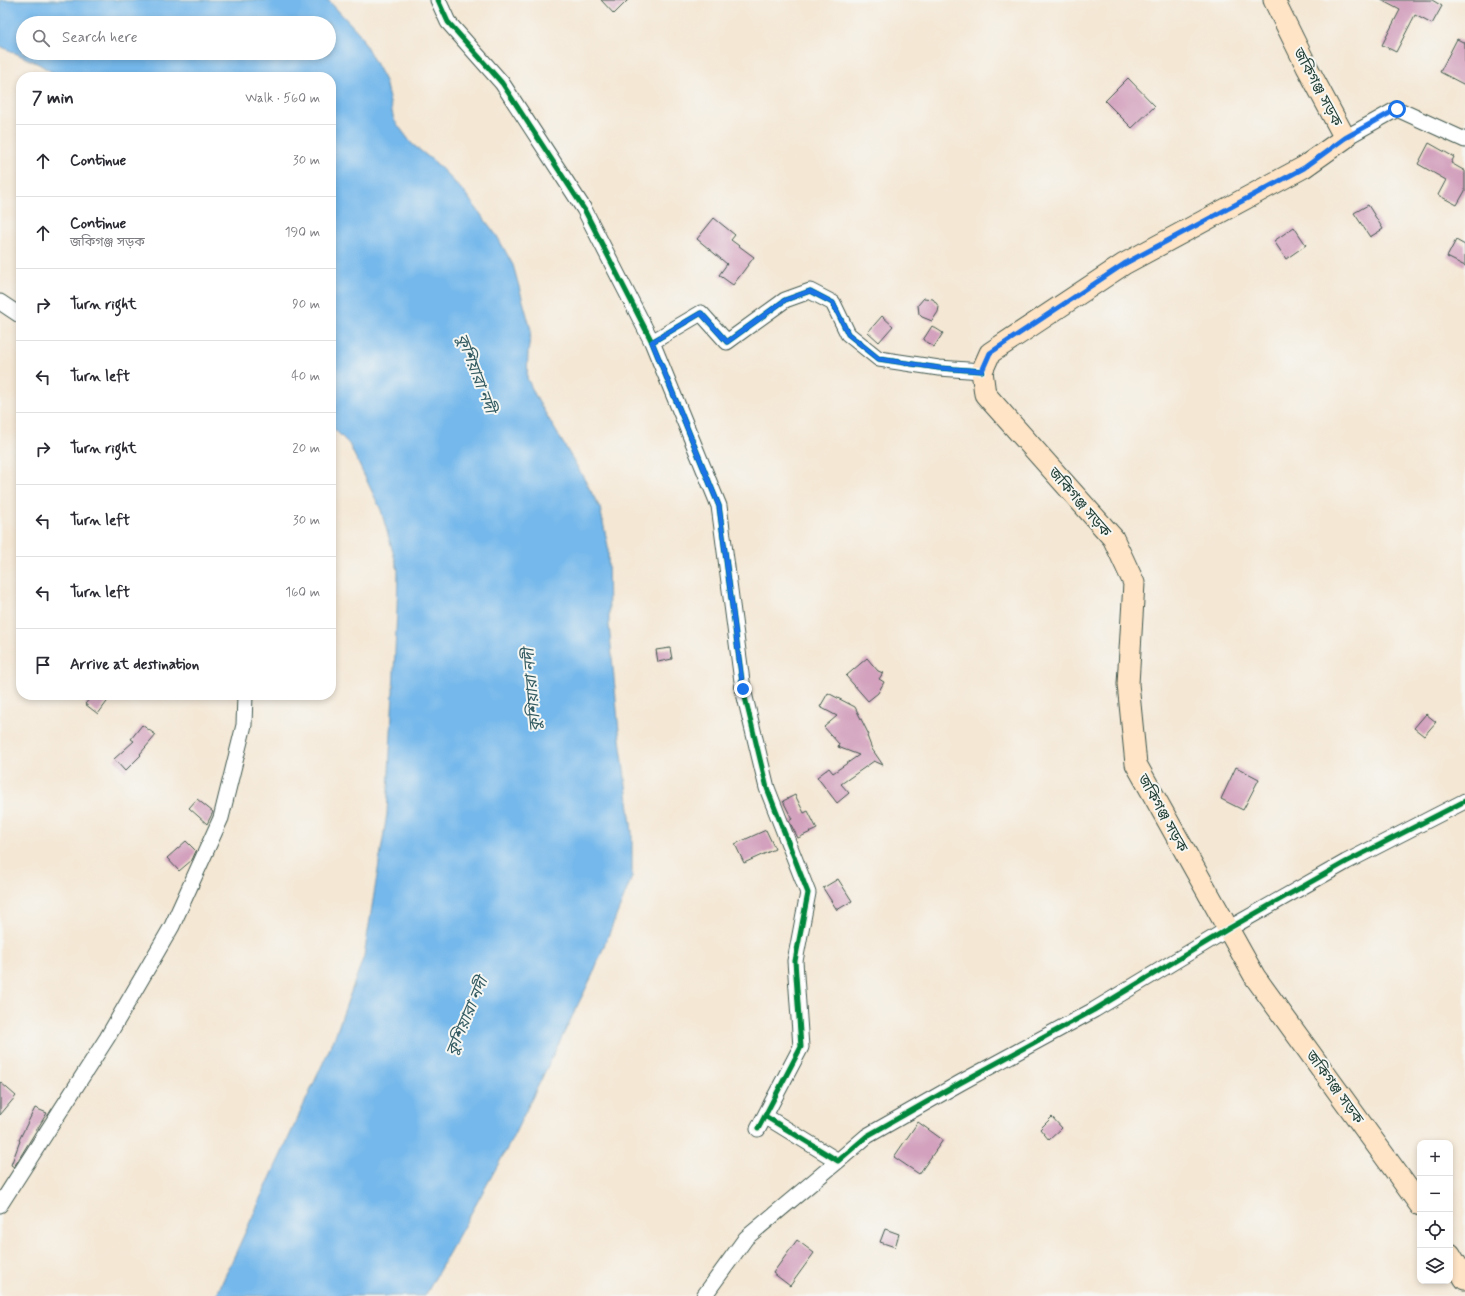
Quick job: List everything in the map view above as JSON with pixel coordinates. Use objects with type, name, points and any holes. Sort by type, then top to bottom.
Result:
[{"type":"main road","name":"জকিগঞ্জ সড়ক","points":[[1274,0],[1307,67],[1345,138],[1304,168],[1124,264],[990,353],[982,371],[985,394],[1113,538],[1134,583],[1128,684],[1136,764],[1255,977],[1417,1201]]},
{"type":"main road","points":[[1453,1259],[1465,1279]]},
{"type":"street","points":[[438,0],[448,22],[502,83],[584,209],[652,342],[719,506],[743,689],[767,788],[808,893],[795,961],[801,1047],[758,1129]]},
{"type":"street","points":[[1345,138],[1397,109],[1465,140]]},
{"type":"street","points":[[652,342],[701,313],[727,342],[785,300],[810,291],[833,303],[848,334],[879,359],[939,368],[982,371]]},
{"type":"street","points":[[0,302],[16,313]]},
{"type":"street","points":[[0,1205],[107,1038],[172,926],[221,818],[244,725],[245,700]]},
{"type":"street","points":[[704,1296],[746,1238],[867,1136],[960,1083],[1094,1010],[1228,928],[1346,862],[1465,801]]},
{"type":"street","points":[[765,1116],[838,1161]]},
{"type":"water","name":"কুশিয়ারা নদী","points":[[0,0],[328,0],[359,33],[385,81],[394,120],[412,144],[436,163],[464,192],[497,236],[513,265],[531,330],[527,378],[537,399],[600,508],[608,546],[609,625],[619,731],[632,832],[632,877],[592,976],[510,1143],[425,1296],[216,1296],[334,1039],[364,956],[387,814],[398,570],[381,510],[349,444],[336,431],[336,72],[52,72],[30,60],[336,60],[336,16],[16,16],[16,53],[0,46]]},
{"type":"building","points":[[601,0],[628,0],[614,14]]},
{"type":"building","points":[[1381,0],[1432,0],[1442,6],[1432,24],[1415,15],[1396,52],[1382,45],[1400,10]]},
{"type":"building","points":[[1457,39],[1465,43],[1465,85],[1440,72]]},
{"type":"building","points":[[1128,78],[1155,106],[1132,128],[1105,101]]},
{"type":"building","points":[[1429,143],[1454,157],[1451,163],[1465,171],[1465,191],[1457,205],[1438,195],[1446,180],[1418,164]]},
{"type":"building","points":[[1368,205],[1383,229],[1370,237],[1354,213]]},
{"type":"building","points":[[714,218],[735,235],[731,240],[754,257],[733,285],[719,275],[727,264],[697,239]]},
{"type":"building","points":[[1294,227],[1306,245],[1286,259],[1274,241]]},
{"type":"building","points":[[1456,240],[1465,245],[1465,266],[1447,257]]},
{"type":"building","points":[[924,298],[933,299],[939,307],[938,312],[932,321],[922,317],[919,314],[918,305]]},
{"type":"building","points":[[882,316],[893,326],[879,342],[868,332]]},
{"type":"building","points":[[932,326],[943,333],[934,347],[923,340]]},
{"type":"building","points":[[670,648],[672,659],[658,662],[656,650]]},
{"type":"building","points":[[867,658],[878,671],[883,673],[879,679],[884,682],[878,693],[868,701],[846,676]]},
{"type":"building","points":[[828,693],[855,707],[869,735],[867,736],[872,749],[883,765],[874,761],[841,784],[849,793],[837,803],[817,777],[829,768],[833,773],[859,755],[838,747],[839,744],[824,727],[837,716],[820,707]]},
{"type":"building","points":[[89,700],[108,700],[98,714],[85,704]]},
{"type":"building","points":[[1426,714],[1436,722],[1424,736],[1414,728]]},
{"type":"building","points":[[142,725],[156,735],[140,754],[141,755],[125,771],[114,759],[134,741],[131,739]]},
{"type":"building","points":[[1236,767],[1259,779],[1243,810],[1221,799]]},
{"type":"building","points":[[795,795],[804,813],[808,811],[817,829],[798,838],[789,821],[792,819],[783,801]]},
{"type":"building","points":[[197,799],[213,812],[207,824],[189,808]]},
{"type":"building","points":[[766,830],[775,849],[744,863],[735,844]]},
{"type":"building","points":[[186,841],[196,851],[192,860],[179,871],[167,858]]},
{"type":"building","points":[[838,879],[852,901],[837,910],[823,888]]},
{"type":"building","points":[[0,1082],[16,1096],[0,1115]]},
{"type":"building","points":[[35,1108],[47,1113],[14,1167],[11,1165],[20,1141],[19,1140]]},
{"type":"building","points":[[1052,1117],[1062,1128],[1049,1140],[1040,1129]]},
{"type":"building","points":[[918,1122],[943,1140],[919,1174],[894,1157]]},
{"type":"building","points":[[885,1229],[899,1234],[895,1247],[880,1242]]},
{"type":"building","points":[[797,1240],[814,1253],[790,1286],[773,1273]]},
{"type":"cycle path","points":[[438,0],[448,22],[502,83],[584,209],[652,342],[701,313],[727,342],[785,300],[810,291],[833,303],[848,334],[879,359],[939,368],[982,371]]},
{"type":"cycle path","points":[[652,342],[719,506],[743,689],[767,788],[808,893],[795,961],[801,1047],[758,1129]]},
{"type":"cycle path","points":[[765,1116],[838,1161],[867,1136],[960,1083],[1094,1010],[1228,929],[1346,862],[1465,801]]},
{"type":"route","points":[[743,689],[719,506],[652,342],[701,313],[727,342],[785,300],[810,291],[833,303],[848,334],[879,359],[939,368],[982,371],[990,353],[1124,264],[1304,168],[1345,138],[1397,109]]}]
